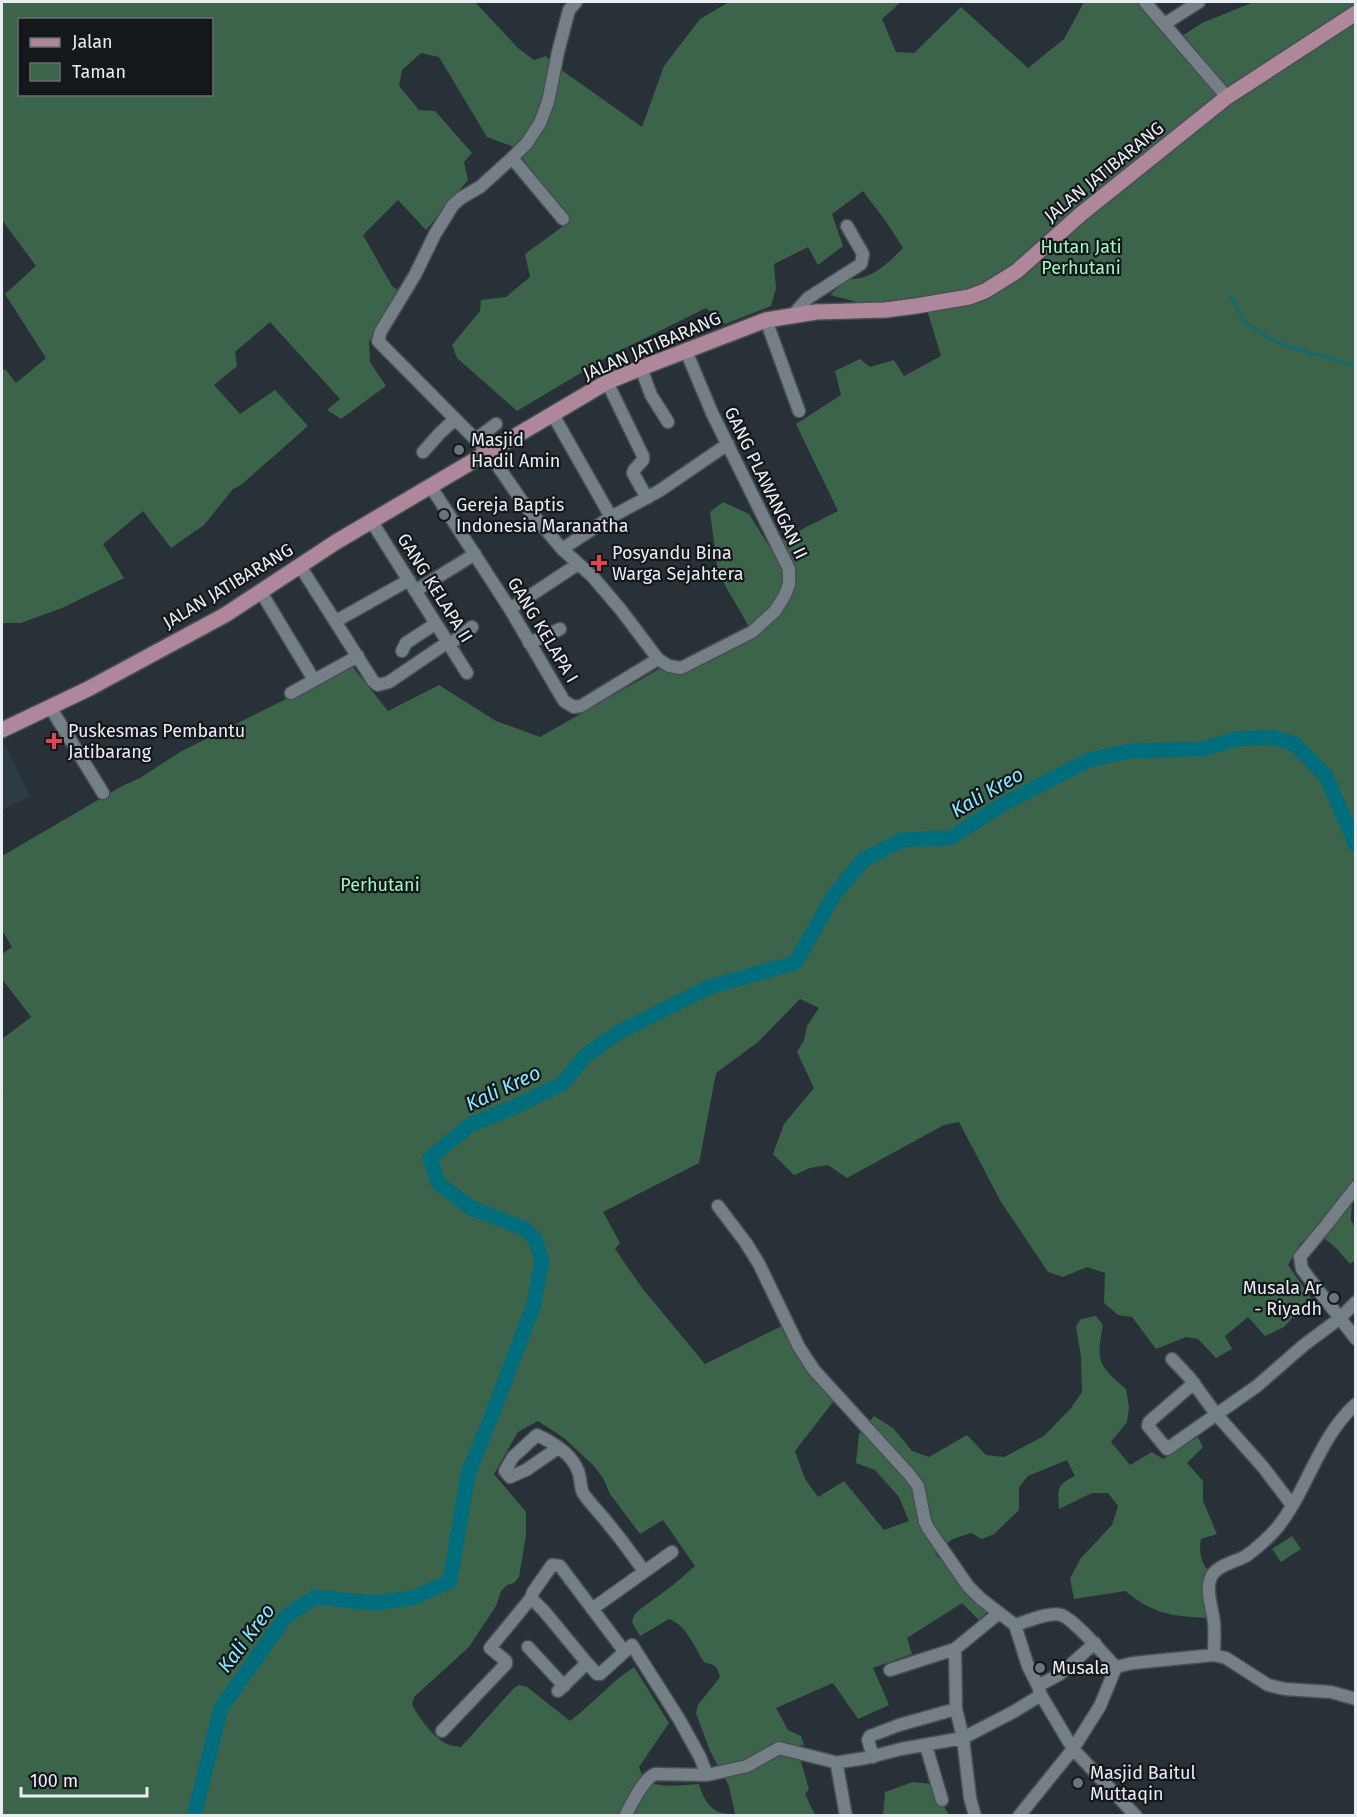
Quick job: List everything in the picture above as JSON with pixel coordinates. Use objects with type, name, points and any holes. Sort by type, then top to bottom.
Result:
[{"type":"main road","name":"JALAN JATIBARANG","points":[[2,730],[88,689],[225,615],[336,542],[607,382],[766,321],[816,312],[906,308],[969,297],[985,291],[1017,271],[1081,214],[1227,97],[1356,13]]},
{"type":"street","points":[[576,2],[569,10],[545,113],[527,143],[480,187],[453,205],[378,339],[381,345],[488,452],[524,504],[562,549],[593,577],[661,661]]},
{"type":"street","points":[[1145,2],[1166,23],[1227,97]]},
{"type":"street","points":[[1166,23],[1199,2]]},
{"type":"street","points":[[512,158],[563,219]]},
{"type":"street","points":[[793,315],[808,298],[861,264],[863,254],[846,226]]},
{"type":"street","points":[[766,321],[800,411]]},
{"type":"street","name":"GANG PLAWANGAN II","points":[[661,661],[669,666],[681,668],[752,632],[775,611],[789,584],[789,569],[712,413],[686,351]]},
{"type":"street","points":[[641,368],[651,395],[668,422]]},
{"type":"street","points":[[607,382],[643,456],[643,460],[633,473],[647,498]]},
{"type":"street","points":[[552,413],[611,517]]},
{"type":"street","points":[[423,452],[455,419]]},
{"type":"street","points":[[476,439],[496,424]]},
{"type":"street","points":[[562,549],[611,517],[647,498],[728,444]]},
{"type":"street","name":"GANG KELAPA I","points":[[431,487],[510,609],[564,701],[574,707],[581,706],[661,661]]},
{"type":"street","name":"GANG KELAPA II","points":[[372,522],[467,673]]},
{"type":"street","points":[[336,621],[475,554]]},
{"type":"street","points":[[510,609],[578,564]]},
{"type":"street","points":[[300,566],[374,681],[380,685],[389,682],[472,627]]},
{"type":"street","points":[[261,592],[314,680]]},
{"type":"street","points":[[402,651],[406,643],[435,624]]},
{"type":"street","points":[[529,643],[560,629]]},
{"type":"street","points":[[291,693],[358,656]]},
{"type":"street","points":[[50,707],[103,794]]},
{"type":"street","points":[[1356,1187],[1300,1257],[1302,1269],[1356,1339]]},
{"type":"street","points":[[718,1206],[751,1250],[814,1370],[918,1486],[925,1522],[968,1586],[1015,1625],[1028,1666],[1039,1690],[1073,1749],[1136,1815]]},
{"type":"street","points":[[1194,1383],[1149,1422],[1148,1426],[1169,1449],[1257,1386],[1356,1302]]},
{"type":"street","points":[[1172,1359],[1292,1505]]},
{"type":"street","points":[[1214,1655],[1215,1624],[1209,1590],[1210,1579],[1214,1573],[1227,1564],[1247,1555],[1276,1529],[1303,1488],[1326,1438],[1348,1410],[1356,1404]]},
{"type":"street","points":[[558,1448],[577,1467],[582,1491],[644,1571]]},
{"type":"street","points":[[592,1609],[672,1552]]},
{"type":"street","points":[[442,1731],[506,1664],[506,1661],[490,1648],[531,1598],[552,1565],[560,1566],[624,1651]]},
{"type":"street","points":[[531,1598],[597,1674],[600,1674],[632,1645],[635,1647],[679,1719],[707,1775]]},
{"type":"street","points":[[890,1670],[955,1649],[999,1613]]},
{"type":"street","points":[[1015,1625],[1050,1614],[1061,1615],[1095,1643],[1116,1667]]},
{"type":"street","points":[[625,1815],[651,1775],[707,1775],[747,1766],[779,1748],[838,1763],[963,1738],[1015,1711],[1095,1643]]},
{"type":"street","points":[[528,1647],[561,1689],[587,1663]]},
{"type":"street","points":[[955,1649],[956,1708],[963,1738],[970,1798],[975,1815]]},
{"type":"street","points":[[1116,1667],[1133,1663],[1214,1655],[1226,1658],[1268,1685],[1284,1689],[1331,1692],[1356,1699]]},
{"type":"street","points":[[1019,1815],[1073,1749],[1100,1706],[1116,1667]]},
{"type":"street","points":[[873,1757],[868,1740],[870,1736],[956,1708]]},
{"type":"street","points":[[926,1746],[942,1800]]},
{"type":"street","points":[[838,1763],[846,1815]]},
{"type":"shaded area","points":[[2,738],[30,796],[2,810]]},
{"type":"green space","points":[[2,2],[475,2],[518,48],[534,60],[546,56],[553,64],[642,127],[664,66],[700,19],[729,2],[901,2],[882,19],[896,52],[914,53],[961,7],[1028,68],[1064,39],[1084,2],[1136,2],[1173,42],[1202,23],[1254,2],[1355,2],[1356,1176],[1353,1180],[1351,1220],[1355,1228],[1355,1260],[1350,1264],[1316,1231],[1301,1243],[1288,1265],[1311,1298],[1284,1327],[1265,1336],[1248,1317],[1225,1336],[1232,1349],[1216,1358],[1198,1339],[1186,1337],[1156,1349],[1132,1317],[1118,1315],[1104,1303],[1105,1273],[1087,1267],[1063,1277],[1048,1272],[1001,1202],[959,1122],[944,1125],[847,1178],[828,1165],[810,1168],[794,1175],[773,1154],[784,1124],[814,1088],[797,1052],[804,1040],[807,1026],[819,1008],[800,999],[758,1042],[716,1073],[699,1163],[603,1212],[620,1243],[615,1249],[642,1288],[705,1364],[792,1321],[823,1373],[840,1393],[795,1451],[805,1479],[818,1497],[844,1481],[884,1530],[909,1521],[899,1497],[875,1470],[856,1463],[859,1434],[874,1416],[893,1428],[912,1451],[929,1457],[967,1435],[986,1455],[1004,1457],[1044,1436],[1071,1408],[1082,1392],[1081,1357],[1076,1326],[1081,1319],[1096,1316],[1103,1325],[1100,1347],[1101,1362],[1126,1389],[1129,1407],[1127,1422],[1111,1442],[1130,1465],[1152,1452],[1163,1459],[1198,1437],[1203,1447],[1187,1463],[1203,1481],[1203,1501],[1217,1534],[1201,1539],[1200,1543],[1200,1554],[1204,1565],[1214,1571],[1205,1593],[1207,1618],[1163,1612],[1145,1605],[1125,1591],[1074,1599],[1070,1578],[1081,1558],[1112,1525],[1118,1506],[1108,1493],[1092,1493],[1059,1509],[1058,1497],[1061,1485],[1075,1476],[1067,1460],[1028,1476],[1019,1487],[1019,1510],[994,1534],[982,1539],[971,1533],[953,1539],[935,1552],[989,1610],[979,1620],[962,1603],[907,1638],[912,1654],[873,1668],[889,1705],[858,1719],[833,1683],[776,1708],[788,1730],[801,1736],[804,1745],[795,1746],[809,1789],[805,1794],[815,1815],[2,1815],[2,1092],[4,1090],[2,1088],[2,1039],[31,1017],[2,979],[2,954],[12,947],[2,930],[2,856],[122,786],[140,778],[180,752],[352,666],[388,711],[439,685],[496,721],[540,737],[659,669],[679,674],[752,632],[718,573],[710,512],[723,502],[749,514],[769,546],[838,511],[796,424],[841,395],[835,371],[860,359],[870,367],[894,360],[904,376],[941,356],[927,310],[869,305],[830,295],[847,279],[864,277],[878,270],[903,248],[863,191],[832,214],[843,246],[818,265],[808,247],[774,264],[776,288],[771,306],[725,324],[706,308],[609,356],[517,411],[457,358],[452,345],[480,311],[481,300],[506,297],[530,277],[525,254],[570,221],[514,147],[487,137],[439,57],[421,53],[402,70],[399,86],[419,110],[435,111],[472,153],[464,162],[468,180],[426,230],[398,200],[363,235],[392,286],[399,291],[369,341],[370,362],[386,386],[341,419],[327,410],[340,399],[270,322],[235,352],[237,366],[214,385],[240,414],[275,390],[308,426],[241,485],[233,489],[204,525],[171,548],[143,511],[103,544],[124,578],[62,608],[21,623],[2,623],[2,371],[5,369],[16,383],[46,358],[5,294],[36,266],[2,220]],"holes":[[[538,1421],[564,1438],[593,1465],[603,1478],[610,1494],[640,1534],[663,1520],[695,1566],[639,1610],[632,1622],[640,1636],[669,1619],[676,1622],[686,1632],[705,1663],[717,1668],[720,1677],[698,1705],[696,1713],[710,1751],[729,1786],[735,1814],[721,1813],[711,1807],[699,1784],[658,1785],[646,1780],[639,1767],[669,1723],[634,1667],[570,1721],[527,1687],[519,1685],[461,1747],[449,1745],[437,1737],[414,1709],[412,1704],[414,1697],[469,1647],[496,1606],[501,1591],[519,1577],[526,1535],[526,1512],[494,1474],[518,1432]]]},
{"type":"green space","points":[[1292,1536],[1301,1549],[1281,1562],[1272,1549]]},
{"type":"green space","points":[[913,1782],[931,1784],[949,1815],[883,1816],[885,1792]]},
{"type":"waterway","points":[[1230,296],[1245,322],[1269,338],[1287,346],[1356,366]]},
{"type":"waterway","name":"Kali Kreo","points":[[194,1816],[221,1708],[286,1616],[315,1597],[372,1603],[413,1598],[450,1581],[468,1474],[534,1304],[542,1260],[535,1239],[525,1229],[471,1208],[438,1183],[430,1158],[470,1125],[562,1084],[585,1056],[619,1032],[709,987],[795,963],[834,895],[863,860],[902,840],[950,838],[1007,802],[1089,760],[1130,751],[1202,749],[1237,739],[1272,737],[1295,744],[1326,776],[1356,845]]},
{"type":"place","name":"Masjid Hadil Amin","points":[[459,450]]},
{"type":"place","name":"Gereja Baptis Indonesia Maranatha","points":[[444,515]]},
{"type":"place","name":"Posyandu Bina Warga Sejahtera","points":[[599,563]]},
{"type":"place","name":"Puskesmas Pembantu Jatibarang","points":[[54,741]]},
{"type":"place","name":"Musala Ar - Riyadh","points":[[1334,1298]]},
{"type":"place","name":"Musala","points":[[1040,1668]]},
{"type":"place","name":"Masjid Baitul Muttaqin","points":[[1078,1783]]},
{"type":"park label","name":"Hutan Jati Perhutani","points":[[1081,257]]},
{"type":"park label","name":"Perhutani","points":[[380,885]]}]
